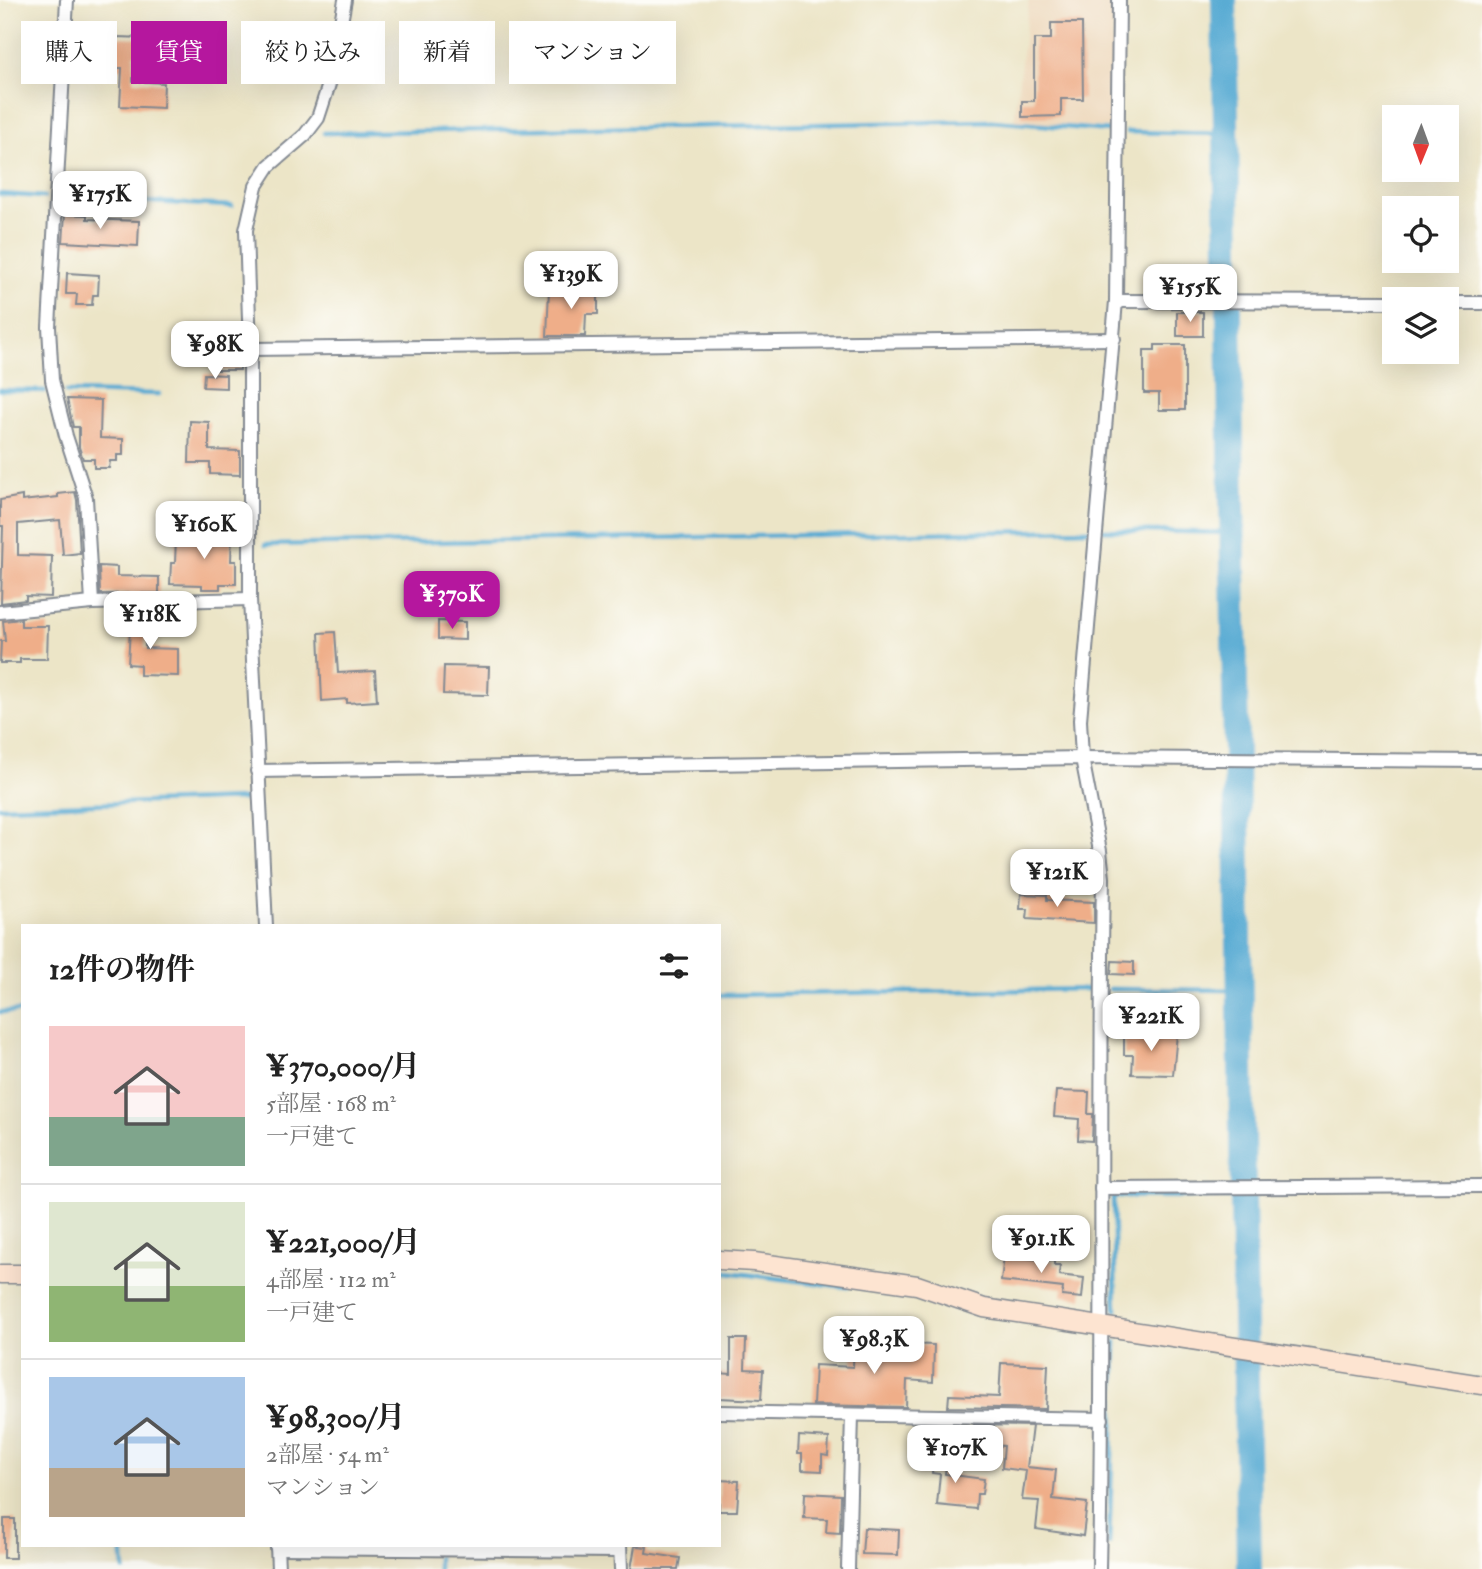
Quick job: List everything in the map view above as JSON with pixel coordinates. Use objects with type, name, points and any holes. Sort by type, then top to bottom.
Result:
[{"type":"street","points":[[67,0],[49,327],[52,380],[86,498],[92,603]]},
{"type":"street","points":[[266,924],[250,599],[250,349],[246,230],[256,186],[269,166],[305,135],[318,118],[331,78],[345,0]]},
{"type":"street","points":[[1098,1569],[1102,1419],[1102,878],[1100,851],[1082,758],[1080,720],[1114,339],[1119,0]]},
{"type":"street","points":[[1116,301],[1382,302]]},
{"type":"street","points":[[1459,303],[1482,303]]},
{"type":"street","points":[[250,349],[1114,339]]},
{"type":"street","points":[[0,612],[92,603],[250,599]]},
{"type":"street","points":[[257,771],[1082,758],[1482,761]]},
{"type":"street","points":[[1101,1188],[1482,1186]]},
{"type":"street","points":[[721,1260],[754,1262],[918,1284],[984,1308],[1482,1385]]},
{"type":"street","points":[[0,1274],[21,1274]]},
{"type":"street","points":[[721,1412],[1102,1419]]},
{"type":"street","points":[[848,1569],[852,1415]]},
{"type":"street","points":[[278,1569],[277,1547],[620,1548],[621,1569]]},
{"type":"shaded area","points":[[1029,0],[1113,0],[1112,128],[1014,121]]},
{"type":"building","points":[[1051,23],[1082,23],[1083,99],[1061,99],[1061,116],[1022,117],[1022,101],[1034,101],[1034,39],[1051,39]]},
{"type":"building","points":[[117,37],[131,37],[131,84],[164,84],[163,108],[120,106],[122,68],[117,68]]},
{"type":"building","points":[[65,214],[87,215],[87,219],[139,221],[138,246],[63,242]]},
{"type":"building","points":[[67,273],[99,275],[98,295],[93,295],[92,305],[76,305],[77,294],[66,294]]},
{"type":"building","points":[[549,289],[598,289],[598,314],[586,314],[585,336],[547,336]]},
{"type":"building","points":[[1177,312],[1203,312],[1203,336],[1177,336]]},
{"type":"building","points":[[216,340],[241,340],[240,370],[216,370]]},
{"type":"building","points":[[1155,345],[1185,345],[1185,410],[1159,410],[1159,393],[1144,393],[1144,350],[1155,350]]},
{"type":"building","points":[[204,374],[226,375],[226,388],[203,387]]},
{"type":"building","points":[[67,399],[101,400],[100,438],[123,439],[123,455],[117,455],[117,461],[110,461],[109,468],[94,468],[94,459],[83,459],[79,447],[79,427],[73,427]]},
{"type":"building","points":[[190,421],[209,422],[209,450],[240,451],[240,475],[210,474],[210,463],[189,463]]},
{"type":"building","points":[[75,492],[80,553],[63,555],[60,520],[18,524],[18,555],[52,556],[51,597],[26,596],[26,600],[1,603],[3,526],[0,526],[0,500],[22,496],[22,501]]},
{"type":"building","points":[[198,530],[232,532],[231,561],[236,561],[236,584],[220,584],[220,589],[202,589],[202,585],[170,584],[171,563],[175,563],[176,538],[198,539]]},
{"type":"building","points":[[99,566],[117,567],[117,576],[159,577],[159,593],[100,594]]},
{"type":"building","points":[[146,610],[145,648],[178,649],[178,676],[140,675],[140,665],[128,664],[131,611]]},
{"type":"building","points":[[21,619],[21,626],[48,626],[47,659],[20,659],[20,663],[0,663],[1,641],[5,641],[3,621]]},
{"type":"building","points":[[438,621],[465,622],[465,640],[438,639]]},
{"type":"building","points":[[335,632],[338,673],[375,671],[377,701],[322,701],[319,633]]},
{"type":"building","points":[[444,666],[489,667],[488,695],[443,694]]},
{"type":"building","points":[[1021,894],[1047,895],[1047,900],[1094,902],[1094,923],[1027,919],[1028,909],[1020,909]]},
{"type":"building","points":[[1112,961],[1134,962],[1134,975],[1111,974]]},
{"type":"building","points":[[1124,1034],[1177,1034],[1173,1075],[1132,1074],[1133,1055],[1124,1055]]},
{"type":"building","points":[[1056,1091],[1089,1092],[1088,1114],[1093,1114],[1092,1141],[1078,1140],[1079,1119],[1054,1117]]},
{"type":"building","points":[[1004,1256],[1054,1261],[1054,1265],[1060,1265],[1059,1275],[1084,1278],[1082,1298],[1062,1296],[1063,1288],[1001,1281]]},
{"type":"building","points":[[731,1339],[746,1339],[745,1369],[763,1370],[761,1400],[721,1398],[721,1373],[731,1374]]},
{"type":"building","points":[[854,1342],[934,1345],[933,1382],[907,1380],[906,1407],[813,1405],[815,1365],[853,1367]]},
{"type":"building","points":[[1001,1363],[1048,1365],[1046,1409],[948,1407],[949,1395],[999,1397]]},
{"type":"building","points":[[974,1425],[1032,1426],[1027,1467],[1056,1470],[1053,1499],[1087,1503],[1083,1536],[1036,1529],[1039,1501],[1022,1500],[1026,1471],[1002,1468],[1004,1446],[972,1443]]},
{"type":"building","points":[[799,1436],[829,1438],[828,1456],[822,1455],[822,1471],[802,1470],[802,1454],[798,1454]]},
{"type":"building","points":[[935,1448],[948,1449],[945,1474],[984,1479],[982,1494],[977,1494],[976,1509],[937,1505],[940,1474],[932,1473]]},
{"type":"building","points":[[721,1480],[739,1481],[737,1511],[721,1511]]},
{"type":"building","points":[[805,1493],[841,1495],[840,1533],[826,1532],[827,1519],[804,1518]]},
{"type":"building","points":[[4,1519],[15,1519],[15,1558],[4,1558]]},
{"type":"building","points":[[864,1528],[899,1530],[898,1555],[862,1554]]},
{"type":"building","points":[[635,1547],[647,1547],[646,1553],[680,1558],[678,1569],[631,1569]]},
{"type":"waterway","points":[[1224,0],[1249,1569]]},
{"type":"waterway","points":[[324,133],[993,121],[1110,131]]},
{"type":"waterway","points":[[1127,132],[1228,134]]},
{"type":"waterway","points":[[0,194],[44,197]]},
{"type":"waterway","points":[[68,198],[232,206]]},
{"type":"waterway","points":[[0,390],[45,391]]},
{"type":"waterway","points":[[66,392],[159,394]]},
{"type":"waterway","points":[[265,545],[1088,530]]},
{"type":"waterway","points":[[1104,530],[1234,533]]},
{"type":"waterway","points":[[0,807],[245,799]]},
{"type":"waterway","points":[[721,995],[1094,989]]},
{"type":"waterway","points":[[1110,989],[1240,990]]},
{"type":"waterway","points":[[0,1012],[21,1011]]},
{"type":"waterway","points":[[1116,1310],[1113,1196],[1243,1197]]},
{"type":"waterway","points":[[721,1271],[847,1287]]},
{"type":"waterway","points":[[1109,1544],[1116,1342]]},
{"type":"waterway","points":[[122,1547],[124,1569]]},
{"type":"waterway","points":[[438,1557],[438,1569]]}]
